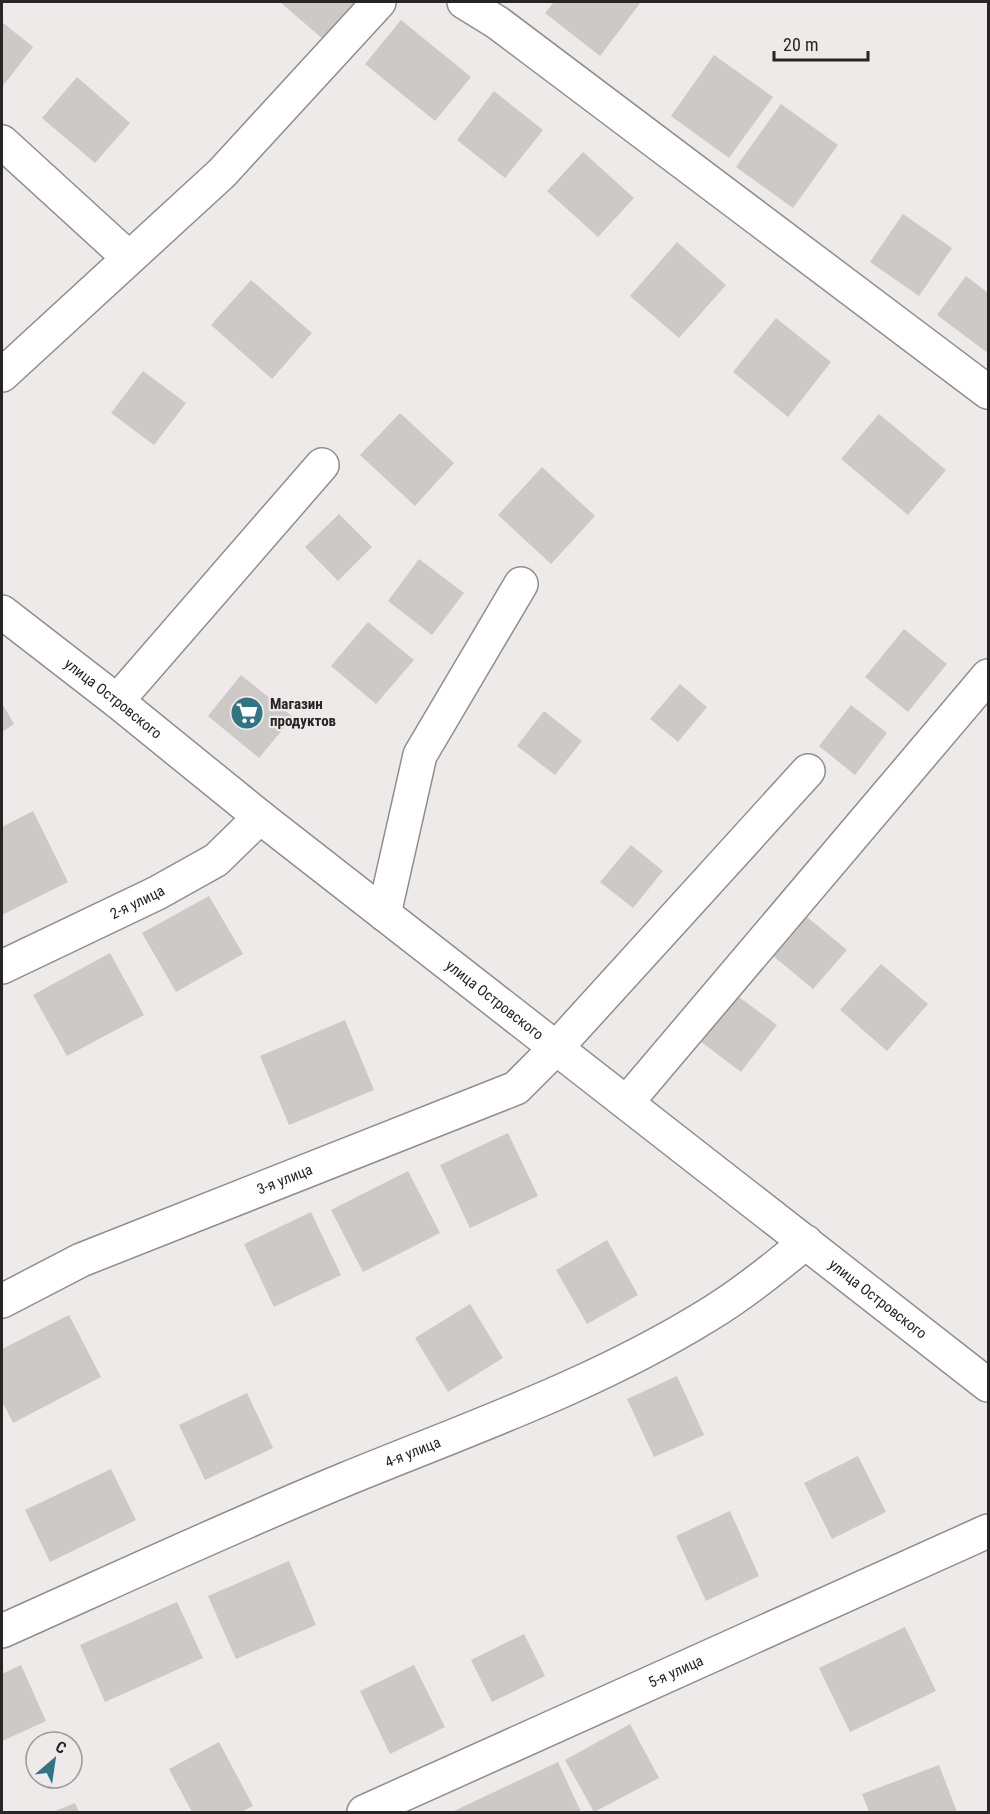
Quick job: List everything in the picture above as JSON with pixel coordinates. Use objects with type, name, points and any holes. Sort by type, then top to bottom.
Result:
[{"type":"street","points":[[2,375],[222,173],[379,2]]},
{"type":"street","points":[[464,2],[498,23],[988,392]]},
{"type":"street","points":[[2,142],[129,258]]},
{"type":"street","points":[[117,701],[322,465]]},
{"type":"street","points":[[384,914],[420,755],[521,584]]},
{"type":"street","name":"улица Островского","points":[[2,612],[117,701],[260,818],[557,1047],[988,1385]]},
{"type":"street","points":[[627,1102],[988,676]]},
{"type":"street","name":"3-я улица","points":[[2,1301],[81,1260],[516,1088],[557,1047],[808,771]]},
{"type":"street","name":"2-я улица","points":[[2,967],[157,893],[216,860],[260,818]]},
{"type":"street","name":"4-я улица","points":[[2,1631],[343,1480],[573,1387],[709,1315],[807,1242]]},
{"type":"street","name":"5-я улица","points":[[364,1812],[988,1531]]},
{"type":"building","points":[[280,2],[358,2],[324,40]]},
{"type":"building","points":[[554,2],[641,2],[600,56],[545,13]]},
{"type":"building","points":[[401,20],[471,77],[435,121],[365,64]]},
{"type":"building","points":[[2,22],[33,47],[2,87]]},
{"type":"building","points":[[714,55],[773,97],[729,158],[671,116]]},
{"type":"building","points":[[77,77],[130,123],[95,163],[42,118]]},
{"type":"building","points":[[494,91],[543,130],[505,178],[457,140]]},
{"type":"building","points":[[781,104],[838,145],[793,208],[736,167]]},
{"type":"building","points":[[583,152],[634,198],[598,237],[547,191]]},
{"type":"building","points":[[903,214],[952,248],[919,296],[870,262]]},
{"type":"building","points":[[677,242],[726,285],[679,338],[630,296]]},
{"type":"building","points":[[966,276],[988,293],[988,353],[937,315]]},
{"type":"building","points":[[251,280],[312,333],[272,379],[211,325]]},
{"type":"building","points":[[776,318],[831,362],[788,417],[733,372]]},
{"type":"building","points":[[143,371],[186,403],[154,445],[111,413]]},
{"type":"building","points":[[400,413],[454,463],[415,506],[360,455]]},
{"type":"building","points":[[879,414],[946,470],[908,515],[841,459]]},
{"type":"building","points":[[542,467],[595,516],[551,564],[498,515]]},
{"type":"building","points":[[339,514],[372,547],[338,581],[305,547]]},
{"type":"building","points":[[419,559],[464,593],[432,635],[388,601]]},
{"type":"building","points":[[368,622],[414,660],[376,704],[331,666]]},
{"type":"building","points":[[904,629],[947,664],[908,712],[865,677]]},
{"type":"building","points":[[241,675],[293,717],[259,758],[208,716]]},
{"type":"building","points":[[680,684],[707,707],[678,742],[650,719]]},
{"type":"building","points":[[2,703],[14,724],[2,732]]},
{"type":"building","points":[[851,705],[887,733],[855,775],[819,746]]},
{"type":"building","points":[[544,711],[582,741],[555,775],[517,746]]},
{"type":"building","points":[[33,811],[68,882],[2,915],[2,827]]},
{"type":"building","points":[[631,845],[663,871],[633,908],[600,882]]},
{"type":"building","points":[[209,896],[243,954],[176,992],[142,933]]},
{"type":"building","points":[[806,916],[847,950],[813,989],[772,955]]},
{"type":"building","points":[[110,953],[144,1015],[67,1056],[33,995]]},
{"type":"building","points":[[881,964],[928,1004],[887,1051],[840,1010]]},
{"type":"building","points":[[735,994],[777,1025],[741,1072],[700,1041]]},
{"type":"building","points":[[345,1020],[374,1090],[289,1125],[260,1056]]},
{"type":"building","points":[[508,1133],[538,1196],[470,1228],[440,1165]]},
{"type":"building","points":[[408,1171],[440,1233],[363,1272],[331,1210]]},
{"type":"building","points":[[311,1212],[341,1275],[274,1307],[244,1244]]},
{"type":"building","points":[[607,1240],[638,1295],[587,1324],[556,1270]]},
{"type":"building","points":[[470,1304],[503,1358],[448,1392],[415,1338]]},
{"type":"building","points":[[69,1315],[101,1377],[13,1423],[2,1401],[2,1349]]},
{"type":"building","points":[[677,1376],[704,1435],[654,1457],[627,1399]]},
{"type":"building","points":[[247,1393],[273,1448],[205,1480],[179,1425]]},
{"type":"building","points":[[858,1456],[886,1512],[832,1539],[804,1483]]},
{"type":"building","points":[[111,1469],[136,1520],[50,1562],[25,1510]]},
{"type":"building","points":[[730,1511],[759,1576],[706,1601],[676,1536]]},
{"type":"building","points":[[289,1561],[316,1625],[236,1659],[208,1596]]},
{"type":"building","points":[[177,1602],[203,1658],[105,1702],[80,1645]]},
{"type":"building","points":[[905,1627],[936,1691],[850,1732],[819,1668]]},
{"type":"building","points":[[524,1634],[545,1676],[492,1702],[471,1660]]},
{"type":"building","points":[[21,1665],[46,1721],[2,1741],[2,1674]]},
{"type":"building","points":[[414,1665],[445,1727],[390,1754],[360,1691]]},
{"type":"building","points":[[630,1724],[659,1778],[594,1812],[565,1760]]},
{"type":"building","points":[[219,1742],[253,1806],[241,1812],[192,1812],[169,1769]]},
{"type":"building","points":[[558,1762],[581,1812],[454,1811]]},
{"type":"building","points":[[939,1765],[957,1812],[869,1812],[862,1794]]},
{"type":"building","points":[[75,1803],[79,1812],[53,1812]]},
{"type":"place","name":"Магазин продуктов","points":[[247,713]]}]
